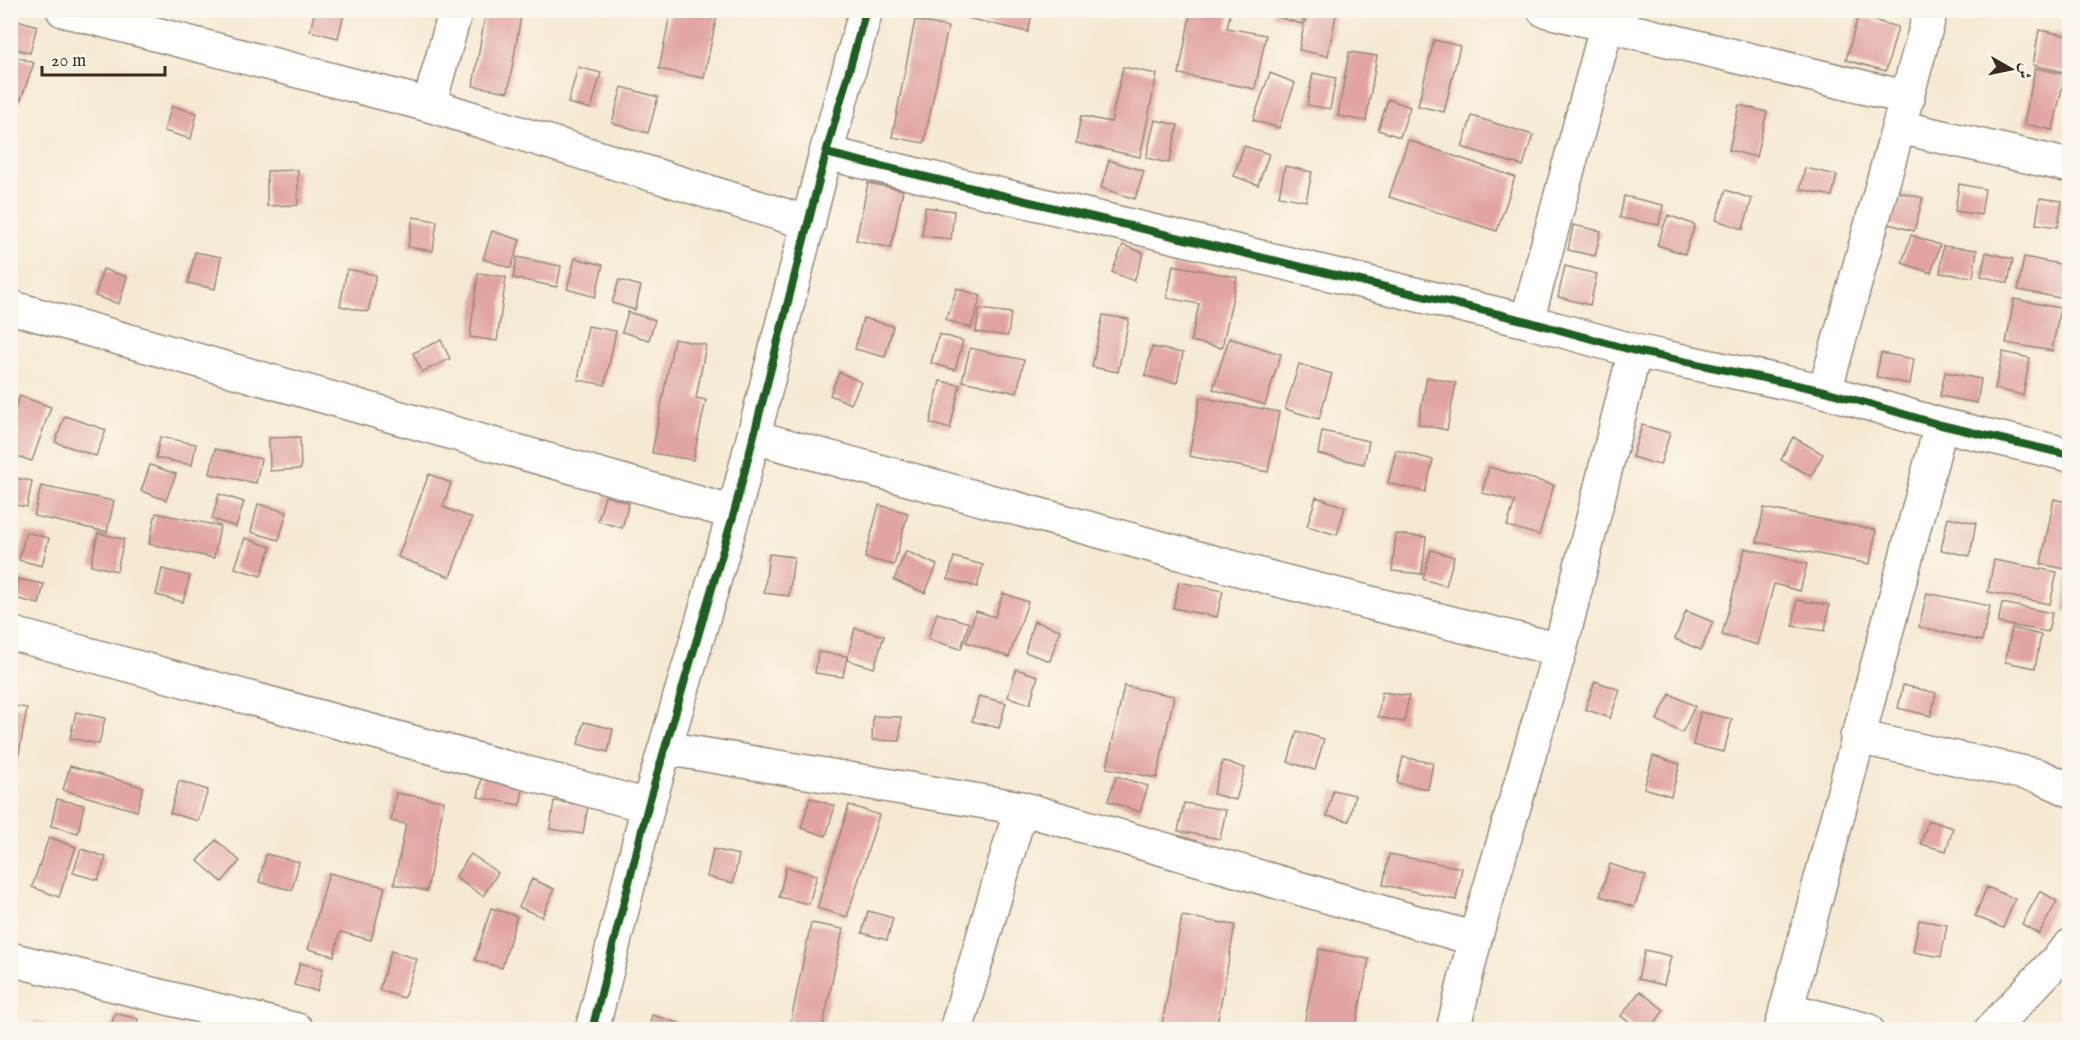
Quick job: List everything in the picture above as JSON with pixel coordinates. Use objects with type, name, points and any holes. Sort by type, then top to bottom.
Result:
[{"type":"street","points":[[63,10],[429,105],[809,223]]},
{"type":"street","points":[[429,105],[456,10]]},
{"type":"street","points":[[592,1029],[648,806],[734,513],[826,153],[866,10]]},
{"type":"street","points":[[1544,10],[1610,18],[2070,166]]},
{"type":"street","points":[[1825,391],[1930,10]]},
{"type":"street","points":[[1527,321],[1610,18]]},
{"type":"street","points":[[826,153],[1527,321],[1635,351],[1825,391],[1941,425],[2070,456]]},
{"type":"street","points":[[10,307],[734,513]]},
{"type":"street","points":[[1453,1029],[1475,939],[1560,650],[1635,351]]},
{"type":"street","points":[[1867,1029],[1783,1019],[1941,425]]},
{"type":"street","points":[[754,437],[1286,582],[1560,650]]},
{"type":"street","points":[[10,633],[648,806]]},
{"type":"street","points":[[1857,737],[2039,776],[2070,790]]},
{"type":"street","points":[[665,748],[1021,808],[1475,939]]},
{"type":"street","points":[[956,1029],[1021,808]]},
{"type":"street","points":[[1991,1029],[2070,946]]},
{"type":"street","points":[[10,959],[297,1029]]},
{"type":"building","points":[[315,10],[345,10],[338,38],[310,31]]},
{"type":"building","points":[[486,10],[522,10],[508,92],[473,86]]},
{"type":"building","points":[[671,10],[718,10],[704,78],[659,69]]},
{"type":"building","points":[[932,10],[1033,10],[1028,32]]},
{"type":"building","points":[[1191,10],[1231,10],[1227,28],[1266,35],[1255,89],[1179,74]]},
{"type":"building","points":[[1275,10],[1305,10],[1302,24],[1273,16]]},
{"type":"building","points":[[1307,10],[1337,10],[1328,56],[1299,50]]},
{"type":"building","points":[[1858,16],[1898,27],[1886,71],[1846,60]]},
{"type":"building","points":[[14,19],[37,26],[30,53],[10,47]]},
{"type":"building","points":[[915,20],[948,27],[924,143],[892,137]]},
{"type":"building","points":[[2039,30],[2070,36],[2064,72],[2033,65]]},
{"type":"building","points":[[1434,40],[1460,46],[1444,112],[1418,106]]},
{"type":"building","points":[[1349,52],[1377,56],[1366,121],[1338,116]]},
{"type":"building","points":[[15,56],[34,63],[20,102],[10,99],[10,67]]},
{"type":"building","points":[[578,67],[601,73],[591,109],[568,103]]},
{"type":"building","points":[[1123,67],[1157,74],[1140,157],[1076,143],[1081,116],[1111,122]]},
{"type":"building","points":[[2035,68],[2065,74],[2053,130],[2024,124]]},
{"type":"building","points":[[1270,73],[1295,83],[1279,128],[1253,120]]},
{"type":"building","points":[[1313,73],[1336,78],[1330,109],[1307,105]]},
{"type":"building","points":[[622,87],[658,97],[648,133],[612,123]]},
{"type":"building","points":[[1388,99],[1410,107],[1400,137],[1378,130]]},
{"type":"building","points":[[1739,105],[1767,112],[1756,157],[1729,150]]},
{"type":"building","points":[[172,106],[197,113],[191,139],[164,131]]},
{"type":"building","points":[[1472,116],[1533,135],[1523,166],[1462,147]]},
{"type":"building","points":[[1155,120],[1178,125],[1169,163],[1146,158]]},
{"type":"building","points":[[1408,140],[1515,177],[1497,231],[1389,197]]},
{"type":"building","points":[[1244,146],[1269,154],[1258,185],[1234,176]]},
{"type":"building","points":[[1109,160],[1144,171],[1135,199],[1101,188]]},
{"type":"building","points":[[1285,166],[1312,172],[1306,201],[1279,196]]},
{"type":"building","points":[[1805,168],[1837,175],[1832,196],[1800,189]]},
{"type":"building","points":[[298,170],[298,205],[267,206],[267,171]]},
{"type":"building","points":[[868,183],[903,190],[891,248],[856,240]]},
{"type":"building","points":[[1959,184],[1985,189],[1981,215],[1955,211]]},
{"type":"building","points":[[1726,190],[1752,199],[1743,229],[1716,220]]},
{"type":"building","points":[[1896,191],[1923,198],[1914,231],[1886,223]]},
{"type":"building","points":[[1624,196],[1663,205],[1659,225],[1620,218]]},
{"type":"building","points":[[2040,198],[2062,201],[2058,227],[2036,224]]},
{"type":"building","points":[[925,207],[954,211],[951,239],[922,236]]},
{"type":"building","points":[[1668,215],[1695,225],[1685,254],[1657,245]]},
{"type":"building","points":[[413,217],[437,221],[433,251],[408,247]]},
{"type":"building","points":[[1573,225],[1601,231],[1595,256],[1568,250]]},
{"type":"building","points":[[492,231],[520,240],[511,268],[483,259]]},
{"type":"building","points":[[1911,235],[1940,245],[1931,273],[1902,263]]},
{"type":"building","points":[[1123,245],[1144,253],[1134,281],[1112,272]]},
{"type":"building","points":[[1943,246],[1977,250],[1973,277],[1940,273]]},
{"type":"building","points":[[195,252],[221,257],[215,289],[188,283]]},
{"type":"building","points":[[1986,252],[2013,259],[2008,283],[1981,276]]},
{"type":"building","points":[[517,257],[561,266],[557,287],[513,278]]},
{"type":"building","points":[[2024,257],[2070,266],[2070,300],[2018,290]]},
{"type":"building","points":[[575,258],[603,265],[595,297],[567,289]]},
{"type":"building","points":[[1173,265],[1237,277],[1222,348],[1191,341],[1199,304],[1167,298]]},
{"type":"building","points":[[1565,266],[1597,274],[1590,305],[1558,297]]},
{"type":"building","points":[[103,269],[127,277],[119,304],[95,296]]},
{"type":"building","points":[[347,269],[376,275],[368,312],[340,306]]},
{"type":"building","points":[[478,273],[506,277],[497,341],[470,337]]},
{"type":"building","points":[[619,280],[641,286],[635,310],[612,303]]},
{"type":"building","points":[[957,288],[981,296],[971,328],[946,320]]},
{"type":"building","points":[[2014,299],[2060,308],[2052,351],[2006,343]]},
{"type":"building","points":[[979,309],[1011,313],[1008,336],[976,332]]},
{"type":"building","points":[[628,312],[655,320],[649,340],[622,332]]},
{"type":"building","points":[[1103,315],[1129,319],[1118,372],[1092,367]]},
{"type":"building","points":[[863,318],[893,326],[885,357],[855,349]]},
{"type":"building","points":[[588,326],[616,331],[605,385],[578,380]]},
{"type":"building","points":[[939,334],[963,341],[955,370],[931,363]]},
{"type":"building","points":[[1229,338],[1281,354],[1265,405],[1213,389]]},
{"type":"building","points":[[674,339],[706,345],[696,398],[706,400],[693,460],[652,453]]},
{"type":"building","points":[[441,340],[450,359],[422,372],[413,353]]},
{"type":"building","points":[[1152,347],[1183,353],[1177,383],[1145,376]]},
{"type":"building","points":[[970,348],[1024,360],[1017,393],[962,381]]},
{"type":"building","points":[[2003,352],[2030,358],[2023,395],[1995,389]]},
{"type":"building","points":[[1881,353],[1914,359],[1910,384],[1876,377]]},
{"type":"building","points":[[1299,364],[1332,374],[1319,419],[1285,409]]},
{"type":"building","points":[[839,372],[861,382],[851,404],[830,395]]},
{"type":"building","points":[[1945,372],[1981,379],[1977,403],[1940,396]]},
{"type":"building","points":[[1427,377],[1456,383],[1447,430],[1418,424]]},
{"type":"building","points":[[940,381],[960,385],[950,429],[930,423]]},
{"type":"building","points":[[20,396],[51,407],[32,461],[10,454],[10,422]]},
{"type":"building","points":[[1200,397],[1279,412],[1268,472],[1189,456]]},
{"type":"building","points":[[65,416],[106,430],[96,456],[55,442]]},
{"type":"building","points":[[1642,425],[1670,433],[1660,465],[1632,457]]},
{"type":"building","points":[[1322,431],[1369,441],[1364,464],[1318,454]]},
{"type":"building","points":[[160,437],[196,444],[192,465],[156,458]]},
{"type":"building","points":[[300,437],[301,469],[270,471],[269,438]]},
{"type":"building","points":[[1793,437],[1823,454],[1811,476],[1781,460]]},
{"type":"building","points":[[215,449],[261,459],[256,483],[210,474]]},
{"type":"building","points":[[1396,450],[1433,460],[1425,492],[1388,483]]},
{"type":"building","points":[[150,465],[176,474],[166,500],[141,491]]},
{"type":"building","points":[[1489,467],[1554,485],[1539,535],[1507,526],[1515,501],[1482,493]]},
{"type":"building","points":[[429,474],[451,483],[443,507],[472,518],[450,577],[398,557]]},
{"type":"building","points":[[10,477],[32,481],[27,507],[10,504]]},
{"type":"building","points":[[41,486],[114,501],[107,532],[34,516]]},
{"type":"building","points":[[219,494],[244,502],[236,527],[212,519]]},
{"type":"building","points":[[605,496],[629,503],[622,528],[598,521]]},
{"type":"building","points":[[1316,497],[1345,507],[1337,535],[1307,526]]},
{"type":"building","points":[[2054,499],[2070,503],[2070,570],[2041,564]]},
{"type":"building","points":[[258,504],[287,512],[279,540],[251,532]]},
{"type":"building","points":[[879,505],[908,513],[894,565],[865,558]]},
{"type":"building","points":[[1764,508],[1876,530],[1870,564],[1757,542]]},
{"type":"building","points":[[156,513],[220,526],[214,558],[149,544]]},
{"type":"building","points":[[1948,517],[1976,523],[1970,556],[1941,550]]},
{"type":"building","points":[[26,532],[49,538],[42,566],[19,560]]},
{"type":"building","points":[[98,533],[124,539],[117,571],[91,565]]},
{"type":"building","points":[[1396,534],[1426,537],[1422,574],[1392,571]]},
{"type":"building","points":[[245,538],[271,547],[261,576],[235,568]]},
{"type":"building","points":[[1745,548],[1807,564],[1800,591],[1774,584],[1758,645],[1722,635]]},
{"type":"building","points":[[1431,550],[1454,557],[1446,586],[1423,579]]},
{"type":"building","points":[[906,551],[937,565],[925,593],[894,580]]},
{"type":"building","points":[[769,554],[794,557],[789,596],[764,593]]},
{"type":"building","points":[[954,557],[983,565],[977,587],[948,579]]},
{"type":"building","points":[[1994,560],[2057,572],[2050,604],[1988,592]]},
{"type":"building","points":[[162,569],[190,576],[183,602],[156,595]]},
{"type":"building","points":[[2067,575],[2070,576],[2070,612],[2063,611]]},
{"type":"building","points":[[18,579],[44,584],[39,604],[14,598]]},
{"type":"building","points":[[1179,582],[1223,591],[1217,617],[1173,608]]},
{"type":"building","points":[[1003,593],[1028,602],[1009,657],[966,642],[976,611],[995,617]]},
{"type":"building","points":[[1927,593],[1990,606],[1982,641],[1919,627]]},
{"type":"building","points":[[1797,600],[1829,605],[1825,631],[1793,626]]},
{"type":"building","points":[[2002,603],[2052,613],[2048,632],[1998,623]]},
{"type":"building","points":[[1686,611],[1713,622],[1701,650],[1675,639]]},
{"type":"building","points":[[937,613],[969,623],[961,649],[928,639]]},
{"type":"building","points":[[1034,621],[1060,630],[1050,661],[1025,652]]},
{"type":"building","points":[[855,628],[884,636],[874,668],[847,660]]},
{"type":"building","points":[[2012,628],[2041,635],[2035,668],[2005,662]]},
{"type":"building","points":[[818,652],[847,656],[843,677],[815,673]]},
{"type":"building","points":[[1016,669],[1038,676],[1030,704],[1008,697]]},
{"type":"building","points":[[1595,681],[1620,690],[1610,718],[1585,709]]},
{"type":"building","points":[[1903,685],[1936,693],[1931,716],[1898,708]]},
{"type":"building","points":[[1124,686],[1174,696],[1157,778],[1107,768]]},
{"type":"building","points":[[1382,692],[1409,696],[1404,722],[1378,717]]},
{"type":"building","points":[[1670,694],[1695,706],[1682,733],[1657,720]]},
{"type":"building","points":[[979,696],[1006,703],[999,728],[972,721]]},
{"type":"building","points":[[10,705],[27,708],[16,771],[10,770]]},
{"type":"building","points":[[76,712],[105,718],[99,744],[70,738]]},
{"type":"building","points":[[1700,712],[1732,719],[1724,752],[1693,745]]},
{"type":"building","points":[[873,716],[901,717],[900,741],[872,740]]},
{"type":"building","points":[[584,722],[613,729],[608,752],[578,744]]},
{"type":"building","points":[[1297,731],[1324,739],[1315,770],[1288,762]]},
{"type":"building","points":[[1653,756],[1680,764],[1671,796],[1644,788]]},
{"type":"building","points":[[1403,757],[1433,763],[1428,789],[1397,783]]},
{"type":"building","points":[[1223,761],[1245,768],[1236,800],[1213,794]]},
{"type":"building","points":[[70,766],[143,787],[137,811],[63,790]]},
{"type":"building","points":[[483,771],[525,780],[520,805],[478,797]]},
{"type":"building","points":[[1116,776],[1148,786],[1140,812],[1108,801]]},
{"type":"building","points":[[179,781],[208,790],[198,821],[170,813]]},
{"type":"building","points":[[1333,790],[1355,795],[1349,821],[1327,816]]},
{"type":"building","points":[[396,793],[444,801],[427,891],[394,884],[406,824],[391,821]]},
{"type":"building","points":[[810,798],[835,806],[826,836],[801,828]]},
{"type":"building","points":[[57,799],[84,805],[78,833],[51,826]]},
{"type":"building","points":[[554,801],[588,806],[583,834],[550,829]]},
{"type":"building","points":[[1184,803],[1226,810],[1220,839],[1178,831]]},
{"type":"building","points":[[849,805],[879,815],[847,917],[817,908]]},
{"type":"building","points":[[1928,820],[1953,828],[1946,851],[1921,844]]},
{"type":"building","points":[[49,837],[76,847],[59,897],[32,887]]},
{"type":"building","points":[[216,840],[240,861],[222,882],[198,861]]},
{"type":"building","points":[[81,849],[106,857],[98,880],[73,873]]},
{"type":"building","points":[[713,849],[739,855],[733,883],[707,877]]},
{"type":"building","points":[[266,854],[299,862],[292,890],[259,882]]},
{"type":"building","points":[[471,854],[498,873],[483,896],[455,877]]},
{"type":"building","points":[[1389,854],[1462,868],[1456,900],[1383,885]]},
{"type":"building","points":[[1610,864],[1646,876],[1634,907],[1600,896]]},
{"type":"building","points":[[786,867],[817,875],[809,904],[779,897]]},
{"type":"building","points":[[329,873],[385,887],[371,940],[340,932],[334,956],[308,949]]},
{"type":"building","points":[[532,879],[554,889],[542,917],[519,907]]},
{"type":"building","points":[[1987,887],[2015,899],[2003,928],[1975,916]]},
{"type":"building","points":[[2040,891],[2057,901],[2039,934],[2022,924]]},
{"type":"building","points":[[491,908],[517,916],[502,968],[475,960]]},
{"type":"building","points":[[868,911],[893,918],[887,940],[862,933]]},
{"type":"building","points":[[1182,916],[1235,925],[1216,1030],[1161,1030]]},
{"type":"building","points":[[1919,920],[1947,925],[1941,957],[1913,952]]},
{"type":"building","points":[[811,923],[843,929],[822,1030],[789,1030]]},
{"type":"building","points":[[1319,949],[1369,959],[1355,1030],[1303,1030]]},
{"type":"building","points":[[1645,950],[1671,956],[1664,985],[1638,979]]},
{"type":"building","points":[[391,951],[417,959],[404,998],[379,990]]},
{"type":"building","points":[[300,963],[323,969],[317,991],[294,985]]},
{"type":"building","points":[[1640,991],[1664,1010],[1650,1030],[1639,1030],[1621,1016]]},
{"type":"building","points":[[115,1013],[138,1019],[136,1030],[110,1030]]},
{"type":"building","points":[[652,1015],[679,1023],[677,1030],[648,1030]]},
{"type":"building","points":[[35,1020],[61,1029],[61,1030],[32,1030]]},
{"type":"cycle path","points":[[592,1030],[648,806],[734,513],[826,153],[866,10]]},
{"type":"cycle path","points":[[826,153],[1527,321],[1635,351],[1825,391],[1941,425],[2070,455]]}]
